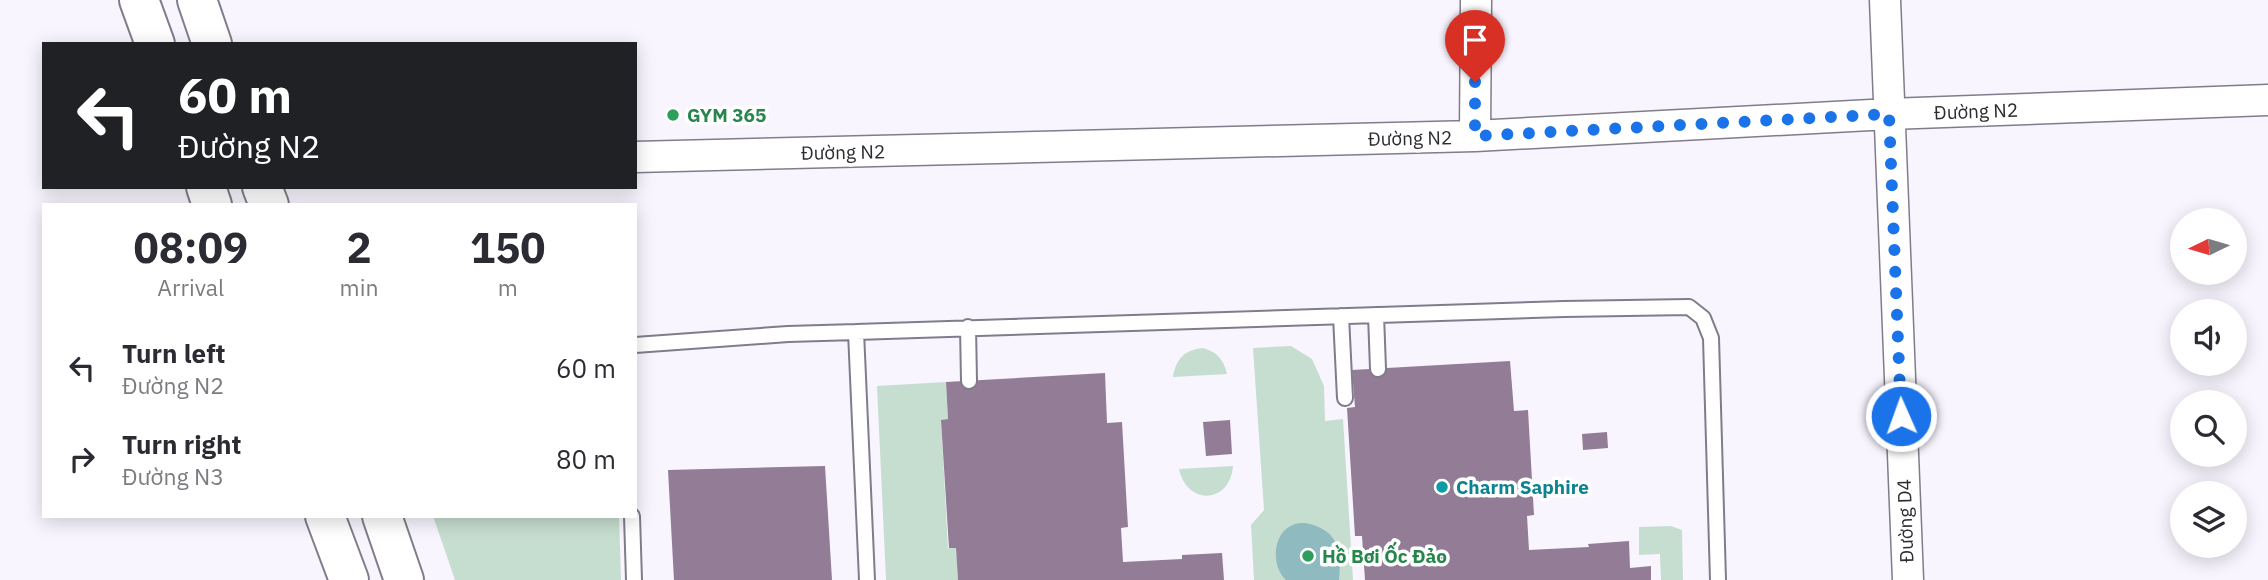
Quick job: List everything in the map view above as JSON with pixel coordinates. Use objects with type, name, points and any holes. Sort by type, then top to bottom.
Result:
[{"type":"main road","points":[[139,0],[154,42]]},
{"type":"main road","points":[[197,0],[211,42]]},
{"type":"main road","points":[[326,518],[349,580]]},
{"type":"main road","points":[[383,518],[404,580]]},
{"type":"street","points":[[1475,136],[1476,0]]},
{"type":"street","name":"Đường D4","points":[[1885,0],[1908,580]]},
{"type":"street","name":"Đường N2","points":[[637,157],[1475,136],[1889,114],[2268,100]]},
{"type":"lane","points":[[637,345],[788,334],[968,327],[1689,307],[1703,318],[1711,338],[1718,580]]},
{"type":"lane","points":[[1376,315],[1378,369]]},
{"type":"lane","points":[[1341,316],[1345,398]]},
{"type":"lane","points":[[968,327],[969,381]]},
{"type":"lane","points":[[856,332],[867,580]]},
{"type":"lane","points":[[632,518],[634,580]]},
{"type":"green space","points":[[1291,346],[1312,359],[1324,386],[1325,421],[1343,419],[1353,580],[1254,580],[1251,525],[1264,510],[1253,348]]},
{"type":"green space","points":[[1203,348],[1219,357],[1227,374],[1173,377],[1182,356]]},
{"type":"green space","points":[[946,382],[948,419],[941,420],[948,548],[956,548],[958,580],[886,580],[877,386]]},
{"type":"green space","points":[[1233,466],[1230,479],[1224,488],[1208,496],[1190,489],[1183,481],[1179,469]]},
{"type":"green space","points":[[434,518],[619,518],[621,580],[455,580]]},
{"type":"green space","points":[[1671,526],[1682,530],[1683,580],[1661,580],[1660,554],[1639,555],[1639,527]]},
{"type":"water","name":"Hồ Bơi Ốc Đảo","points":[[1305,523],[1325,530],[1336,542],[1340,559],[1339,580],[1286,580],[1281,574],[1276,550],[1281,535],[1293,525]]},
{"type":"building","name":"Charm Saphire","points":[[1510,361],[1514,411],[1528,410],[1534,515],[1527,516],[1529,550],[1589,547],[1588,544],[1629,541],[1630,568],[1651,566],[1651,580],[1365,580],[1362,536],[1355,536],[1347,408],[1355,407],[1352,370]]},
{"type":"building","points":[[1105,373],[1107,423],[1122,422],[1128,527],[1121,528],[1123,562],[1182,559],[1182,555],[1222,553],[1224,580],[958,580],[956,548],[949,548],[941,420],[948,419],[946,382]]},
{"type":"building","points":[[1230,420],[1232,454],[1206,456],[1203,422]]},
{"type":"building","points":[[1607,432],[1608,448],[1583,450],[1582,434]]},
{"type":"building","points":[[825,466],[832,580],[674,580],[668,470]]},
{"type":"place","name":"GYM 365","points":[[673,115]]},
{"type":"place","name":"Charm Saphire","points":[[1442,487]]},
{"type":"place","name":"Hồ Bơi Ốc Đảo","points":[[1308,556]]},
{"type":"route","points":[[1475,82],[1475,136],[1889,114],[1901,416]]}]
